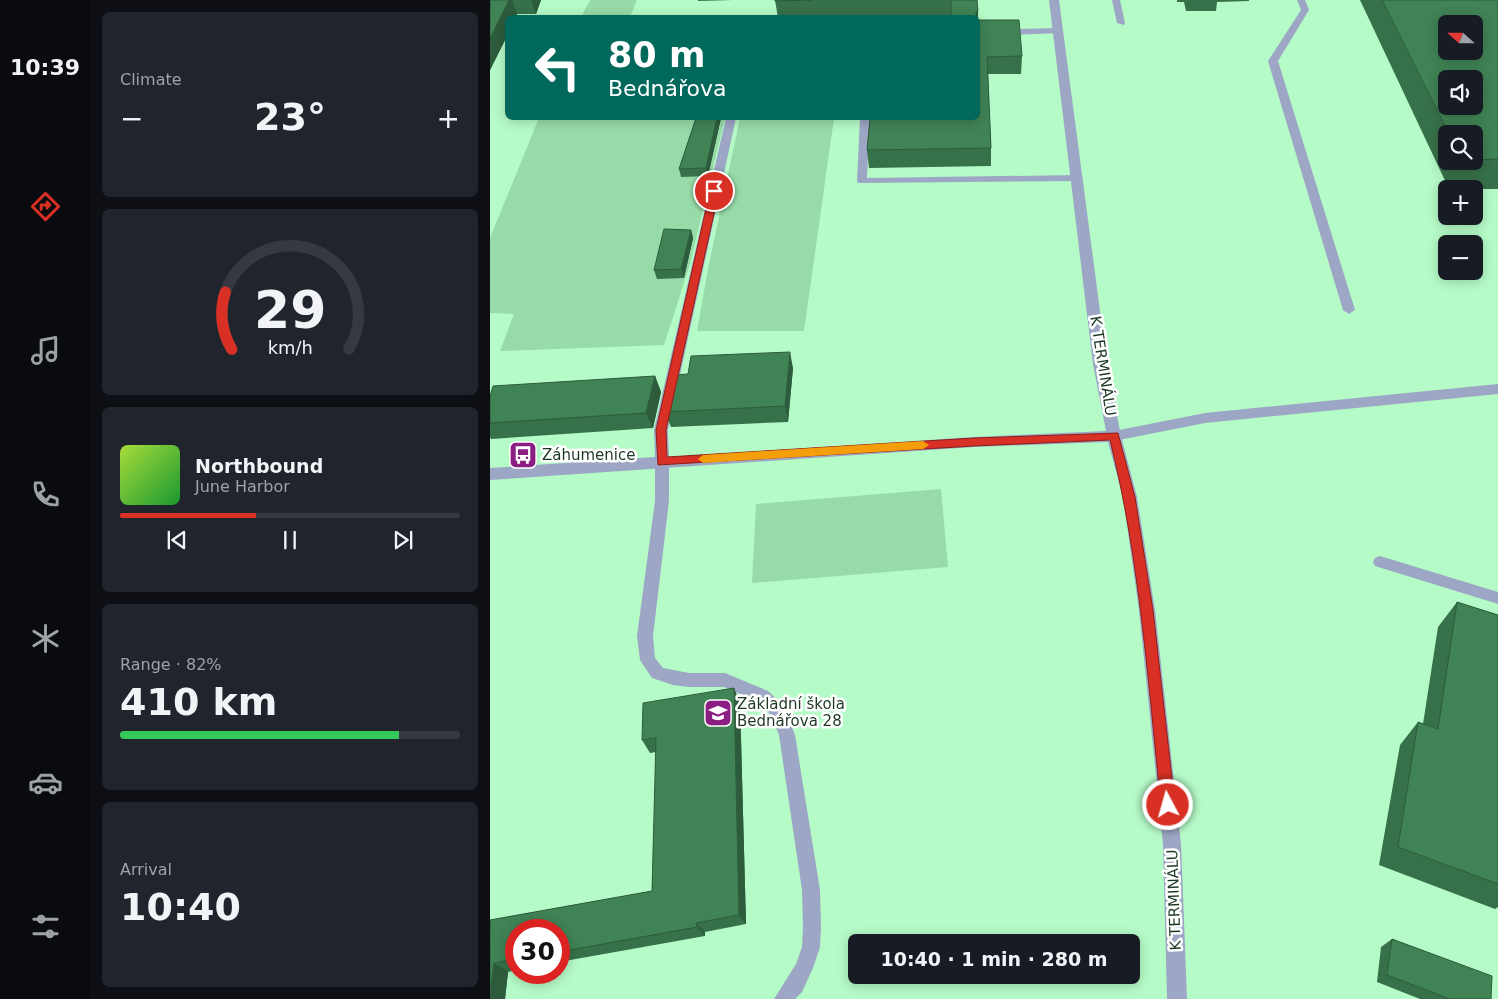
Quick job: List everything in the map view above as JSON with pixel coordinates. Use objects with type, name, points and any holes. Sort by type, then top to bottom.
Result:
[{"type":"street","name":"K TERMINÁLU","points":[[1054,0],[1100,364],[1114,436],[1130,497],[1147,610],[1172,844],[1177,999]]},
{"type":"street","points":[[662,462],[661,430],[731,120]]},
{"type":"street","points":[[490,474],[984,441],[1114,436]]},
{"type":"lane","points":[[1116,0],[1121,23]]},
{"type":"lane","points":[[1300,0],[1305,10],[1273,61],[1349,310]]},
{"type":"lane","points":[[980,33],[1058,31]]},
{"type":"lane","points":[[865,120],[862,181],[1078,178]]},
{"type":"lane","points":[[1114,436],[1205,418],[1498,388]]},
{"type":"lane","points":[[662,462],[662,502],[646,636],[648,660],[658,673],[673,678],[725,680],[762,696],[777,710],[787,735],[810,890],[812,928],[811,948],[804,968],[795,985],[783,999]]},
{"type":"lane","points":[[1380,562],[1498,598]]},
{"type":"green space","points":[[590,0],[637,0],[631,15],[582,15]]},
{"type":"green space","points":[[538,120],[725,120],[690,264],[664,345],[500,351],[514,314],[490,313],[490,238]]},
{"type":"green space","points":[[740,120],[834,120],[804,331],[697,331]]},
{"type":"green space","points":[[941,489],[948,567],[752,583],[756,504]]},
{"type":"building","points":[[490,0],[509,0],[490,39]]},
{"type":"building","points":[[775,0],[812,0],[775,1]]},
{"type":"building","points":[[951,0],[977,0],[978,11],[976,15],[951,15]]},
{"type":"building","points":[[1382,0],[1498,0],[1498,159],[1483,160],[1483,125],[1444,125],[1440,115],[1483,115],[1483,70],[1438,70],[1438,112]]},
{"type":"building","points":[[980,20],[1019,20],[1022,56],[987,57],[991,148],[867,150],[870,120],[980,120]]},
{"type":"building","points":[[695,120],[717,120],[706,168],[679,169]]},
{"type":"building","points":[[664,229],[691,230],[681,269],[654,270]]},
{"type":"building","points":[[790,352],[785,406],[665,412],[673,375],[688,374],[691,356]]},
{"type":"building","points":[[655,376],[646,413],[490,423],[490,396],[493,386]]},
{"type":"building","points":[[1457,602],[1498,615],[1498,884],[1398,847],[1418,722],[1438,729]]},
{"type":"building","points":[[734,688],[739,915],[696,923],[697,927],[570,950],[570,919],[505,919],[505,961],[494,963],[490,994],[490,920],[652,891],[656,738],[642,740],[643,703]]},
{"type":"building","points":[[1392,939],[1492,976],[1491,999],[1450,999],[1387,975]]},
{"type":"slow traffic","points":[[703,459],[923,445]]},
{"type":"place","name":"Záhumenice","points":[[523,455]]},
{"type":"place","name":"Základní škola Bednářova 28","points":[[718,713]]},
{"type":"route","points":[[714,191],[661,430],[662,462],[1033,438],[1114,436],[1130,497],[1147,610],[1168,805]]}]
